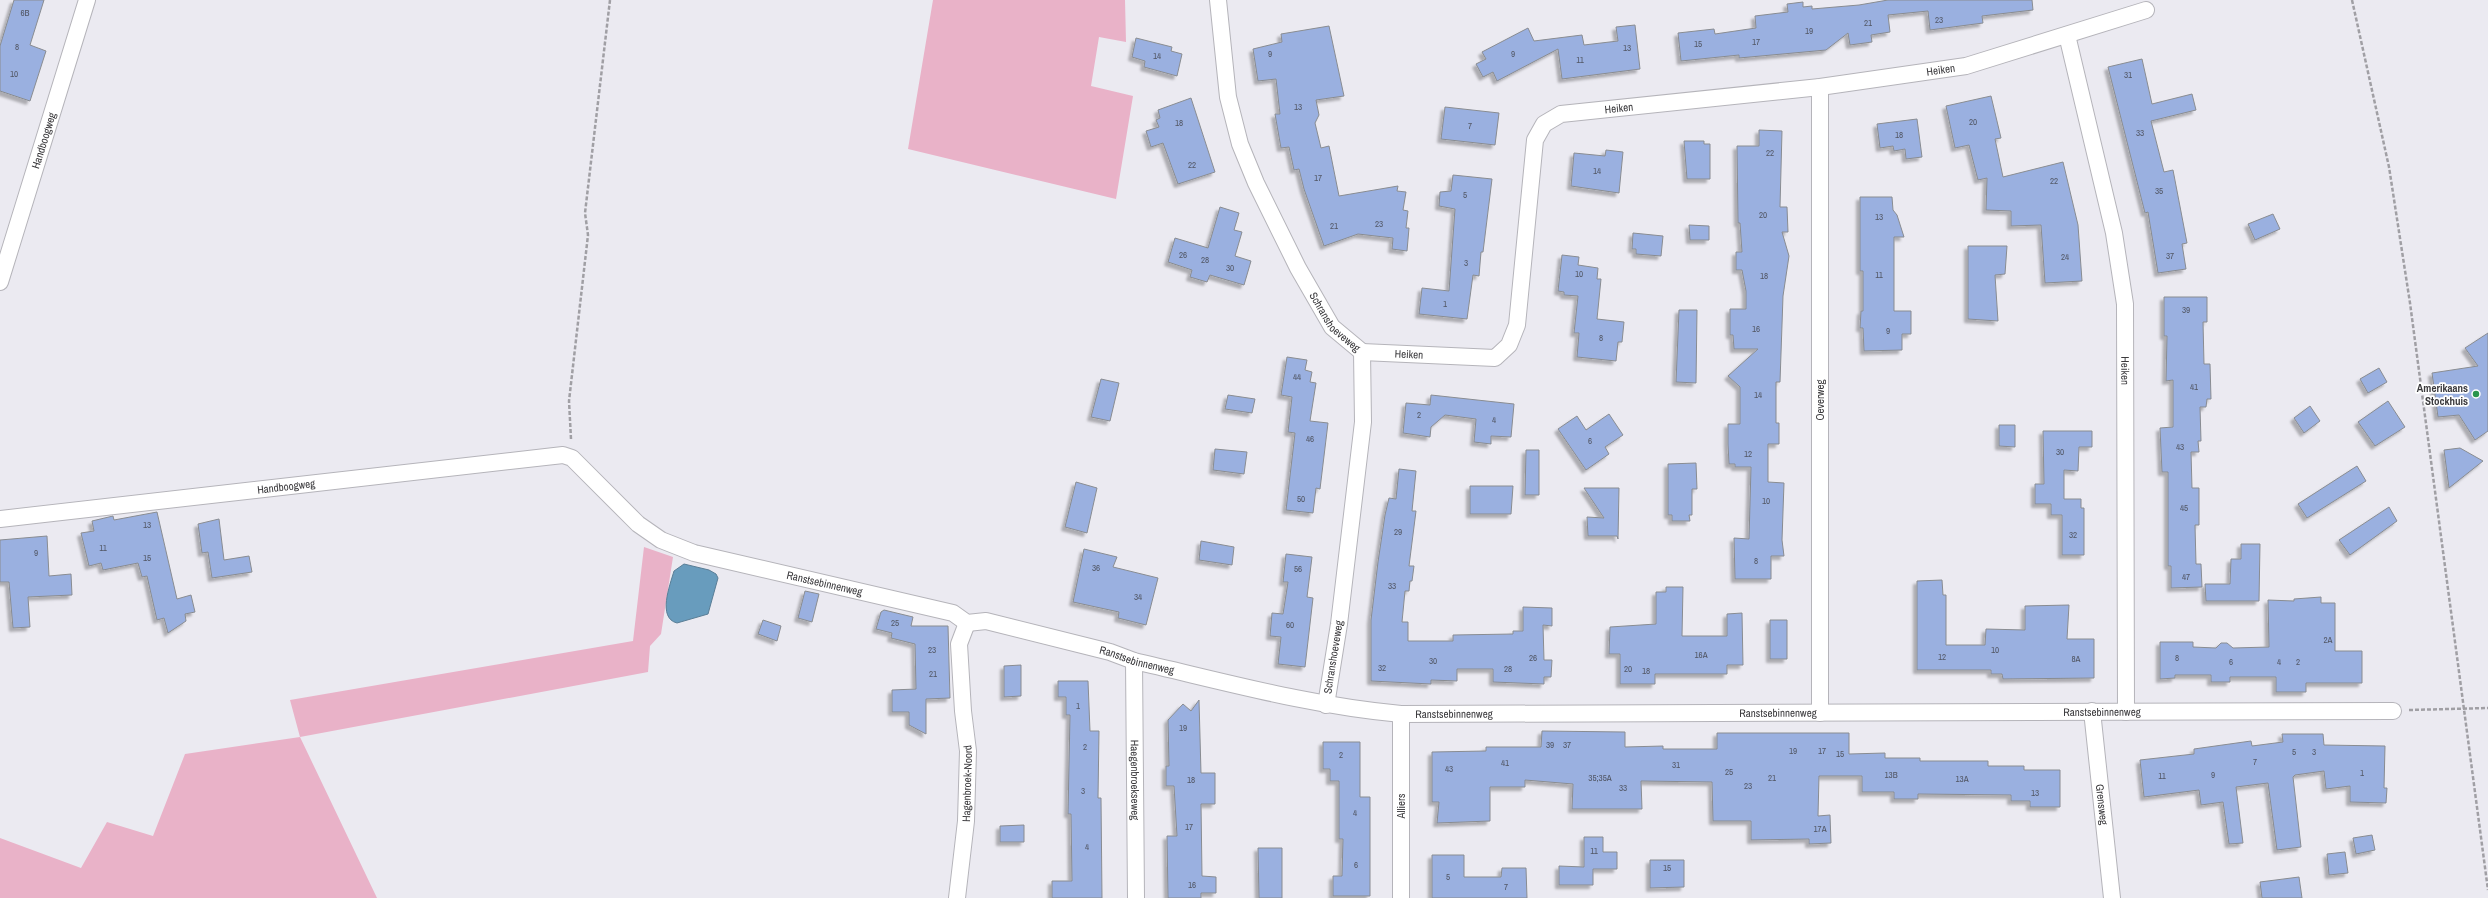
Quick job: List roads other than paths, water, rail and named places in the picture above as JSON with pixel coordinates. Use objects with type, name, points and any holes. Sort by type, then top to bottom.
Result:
[{"type":"street","name":"Handboogweg","points":[[0,282],[87,0]]},
{"type":"street","name":"Schranshoeveweg","points":[[1218,0],[1228,97],[1240,144],[1256,183],[1298,268],[1332,327],[1362,352],[1363,422],[1339,624],[1326,705]]},
{"type":"street","name":"Heiken","points":[[1362,352],[1495,358],[1509,345],[1517,325],[1535,140],[1544,124],[1561,114],[1820,87],[1966,66],[2146,10]]},
{"type":"street","name":"Heiken","points":[[2067,35],[2114,233],[2125,304],[2126,712]]},
{"type":"street","name":"Oeverweg","points":[[1820,87],[1820,713]]},
{"type":"street","name":"Handboogweg","points":[[0,520],[563,454],[572,458]]},
{"type":"street","name":"Ranstsebinnenweg","points":[[572,458],[638,524],[661,540],[694,553],[953,613],[967,623],[986,621],[1110,652],[1134,661],[1326,705],[1401,714],[2393,711]]},
{"type":"street","name":"Hagenbroek-Noord","points":[[957,898],[966,821],[968,751],[963,711],[960,644],[967,623]]},
{"type":"street","name":"Haegenbroekseweg","points":[[1134,661],[1136,898]]},
{"type":"street","name":"Grensweg","points":[[2092,711],[2112,898]]},
{"type":"street","name":"Alliers","points":[[1401,714],[1401,898]]},
{"type":"water","points":[[684,564],[709,570],[716,574],[718,578],[708,614],[677,623],[671,620],[668,615],[666,600],[674,571]]},
{"type":"place","name":"Amerikaans Stockhuis","points":[[2476,394]]}]
